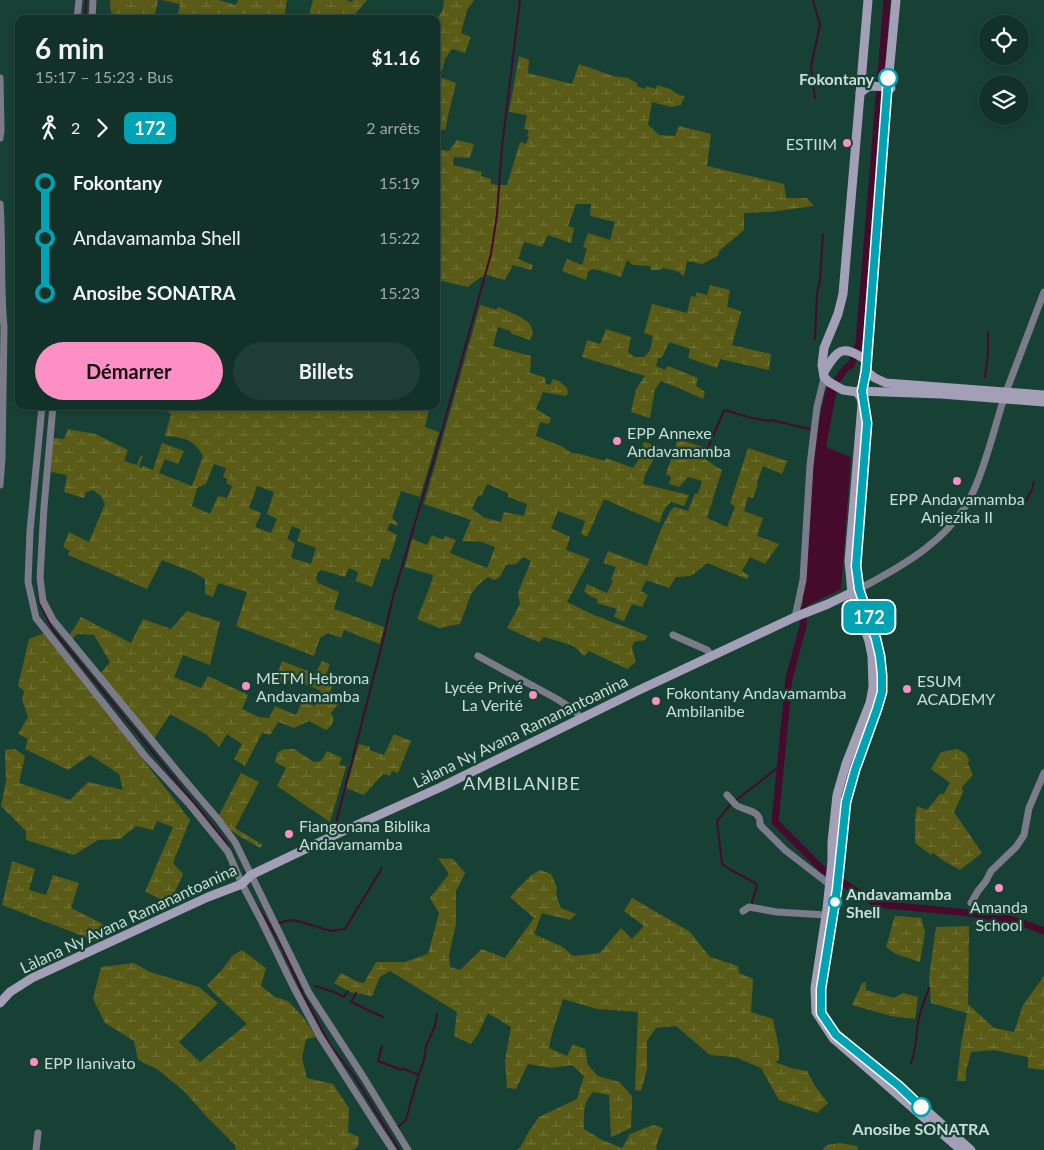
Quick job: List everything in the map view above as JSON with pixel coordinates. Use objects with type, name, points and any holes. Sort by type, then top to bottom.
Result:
[{"type":"street","points":[[77,15],[79,0]]},
{"type":"street","points":[[92,15],[93,0]]},
{"type":"street","points":[[868,0],[843,294],[838,314],[822,356],[824,374],[829,382],[840,389],[857,392],[862,404],[849,561],[872,656],[873,687],[870,703],[836,795],[832,842],[832,885],[821,989],[821,1013],[836,1035],[899,1086],[971,1150]]},
{"type":"street","points":[[896,0],[866,371],[862,391],[867,423],[855,591],[876,639],[882,675],[882,692],[846,802],[839,874],[832,885],[815,988],[816,1012],[833,1038],[961,1150]]},
{"type":"street","points":[[0,78],[0,138]]},
{"type":"street","points":[[860,93],[869,86],[888,91]]},
{"type":"street","points":[[0,204],[4,327],[0,485]]},
{"type":"street","name":"Làlana Ny Avana Ramanantoanina","points":[[0,1003],[10,992],[32,978],[208,897],[242,884],[252,875],[339,833],[441,787],[580,718],[799,615],[828,604],[855,591],[921,553],[955,521],[974,490],[1005,395],[1044,292]]},
{"type":"street","points":[[824,374],[835,354],[844,350],[850,351],[866,360],[866,371]]},
{"type":"street","points":[[866,371],[886,383],[1005,395],[1044,402]]},
{"type":"street","points":[[799,615],[810,465],[817,408],[826,372],[824,374]]},
{"type":"street","points":[[840,389],[941,394],[1044,395]]},
{"type":"street","points":[[42,410],[30,531],[28,582],[36,618],[145,756],[190,805],[228,852],[242,884],[319,1034],[393,1150]]},
{"type":"street","points":[[53,410],[40,578],[44,601],[54,620],[235,842],[309,993],[408,1150]]},
{"type":"street","points":[[674,635],[707,650],[712,656]]},
{"type":"street","points":[[478,656],[557,699],[574,710],[580,718]]},
{"type":"street","points":[[971,903],[991,871],[1016,848],[1024,835],[1029,808],[1044,773]]},
{"type":"street","points":[[731,799],[736,805],[756,814],[760,820],[760,825],[780,845],[832,885]]},
{"type":"street","points":[[743,911],[749,907],[777,912],[826,915]]},
{"type":"street","points":[[36,1150],[38,1133]]},
{"type":"green space","points":[[110,0],[158,0],[155,15],[118,15],[111,13]]},
{"type":"green space","points":[[161,0],[218,0],[236,5],[238,0],[287,0],[285,15],[178,15],[180,4]]},
{"type":"green space","points":[[313,0],[346,0],[352,2],[353,0],[367,0],[354,15],[309,15]]},
{"type":"green space","points":[[444,0],[474,0],[467,10],[461,33],[471,37],[465,53],[452,49],[445,59],[440,77],[440,15],[443,9]]},
{"type":"green space","points":[[519,56],[529,60],[528,73],[572,84],[579,64],[613,76],[628,78],[637,83],[637,86],[645,89],[646,86],[656,89],[657,85],[670,89],[679,95],[685,96],[681,105],[671,107],[652,102],[648,125],[659,135],[675,136],[679,126],[711,134],[707,166],[784,184],[786,198],[807,198],[814,206],[770,212],[744,213],[744,230],[719,251],[718,256],[702,264],[687,261],[684,276],[677,271],[663,268],[651,270],[650,266],[633,265],[627,260],[621,277],[592,269],[588,272],[586,280],[562,271],[567,259],[582,265],[587,249],[583,247],[588,233],[610,240],[615,222],[590,216],[591,204],[576,204],[568,226],[574,228],[571,243],[548,235],[542,247],[524,242],[518,259],[533,265],[531,270],[513,265],[505,280],[487,275],[486,278],[481,277],[468,287],[440,280],[440,150],[449,151],[457,140],[474,144],[470,158],[454,157],[453,165],[482,172],[481,176],[491,179],[491,184],[498,185],[496,220],[500,185],[507,185],[520,142],[526,144],[529,136],[527,136],[529,130],[524,129],[527,115],[509,112]]},
{"type":"green space","points":[[440,77],[456,83],[445,130],[440,129]]},
{"type":"green space","points":[[710,285],[730,290],[727,307],[741,312],[732,345],[771,354],[769,370],[720,359],[717,368],[688,358],[690,349],[669,342],[663,356],[658,359],[656,366],[665,370],[668,366],[698,378],[696,386],[705,392],[703,399],[661,381],[655,389],[650,418],[631,412],[636,389],[645,376],[582,357],[587,340],[600,344],[606,329],[631,337],[628,352],[634,357],[644,357],[650,350],[653,336],[644,333],[652,304],[687,313],[691,296],[697,297],[696,292],[707,295]]},
{"type":"green space","points":[[480,305],[496,310],[498,307],[521,317],[530,324],[533,332],[530,340],[498,327],[493,346],[531,356],[530,373],[544,377],[546,379],[545,383],[550,385],[553,379],[559,381],[567,388],[568,393],[566,396],[543,392],[536,409],[551,418],[549,424],[540,422],[536,436],[563,447],[571,453],[605,461],[606,458],[633,468],[638,461],[644,442],[660,447],[645,475],[643,484],[689,495],[684,506],[671,502],[664,511],[660,523],[604,499],[587,537],[581,534],[585,521],[558,511],[551,528],[570,537],[566,550],[590,559],[567,602],[594,615],[648,636],[645,640],[634,642],[632,648],[636,662],[627,669],[589,651],[584,656],[571,645],[544,637],[539,642],[507,628],[520,604],[518,593],[531,561],[523,557],[516,564],[506,565],[500,577],[494,580],[488,577],[478,585],[471,594],[460,624],[439,628],[417,619],[433,575],[405,567],[412,539],[427,545],[432,535],[443,540],[445,536],[456,540],[450,553],[487,568],[495,547],[482,542],[462,541],[471,520],[424,504]],"holes":[[[487,484],[508,493],[508,497],[527,504],[524,516],[504,512],[501,522],[485,518],[472,509],[478,496],[482,495]]]},
{"type":"green space","points":[[165,410],[429,410],[425,427],[439,432],[420,497],[401,491],[392,518],[398,524],[397,526],[390,523],[387,530],[397,535],[389,560],[382,558],[372,587],[356,581],[358,572],[349,568],[345,577],[321,570],[316,578],[318,583],[339,592],[334,609],[384,627],[380,644],[344,630],[341,638],[328,633],[320,638],[314,656],[236,626],[247,592],[218,583],[213,597],[205,594],[205,579],[162,560],[147,589],[68,555],[70,551],[63,547],[69,532],[89,542],[105,504],[101,496],[93,490],[86,492],[84,498],[64,492],[67,475],[51,472],[53,438],[64,439],[68,429],[95,434],[128,450],[124,461],[137,465],[141,455],[143,456],[139,466],[153,470],[162,443],[184,451],[178,464],[165,459],[159,473],[192,486],[203,456],[192,442],[177,437],[165,436],[171,414]],"holes":[[[214,464],[226,468],[223,477],[228,479],[226,483],[232,486],[227,498],[218,496],[210,514],[192,506],[197,488],[206,484]],[[257,486],[274,492],[267,514],[277,519],[271,533],[255,527],[261,513],[249,508]],[[292,526],[301,530],[297,541],[316,548],[311,564],[291,558],[295,543],[287,539]]]},
{"type":"green space","points":[[678,439],[709,449],[706,460],[722,470],[707,518],[727,527],[735,507],[730,503],[748,448],[787,461],[782,474],[763,466],[753,498],[748,497],[744,511],[763,518],[757,536],[779,544],[765,564],[750,557],[742,571],[749,576],[747,579],[707,563],[693,574],[676,577],[669,588],[646,580],[641,591],[648,595],[642,607],[632,604],[624,621],[614,617],[617,609],[597,603],[597,599],[584,591],[587,584],[607,593],[613,581],[611,579],[616,567],[603,563],[608,551],[647,566],[670,511],[674,507],[688,511],[695,493],[698,494],[702,481],[688,477],[679,487],[669,484],[671,477],[666,474]]},
{"type":"green space","points":[[187,611],[220,622],[210,665],[183,655],[174,677],[201,688],[208,676],[248,695],[242,709],[259,717],[269,718],[275,706],[296,715],[302,701],[315,706],[321,691],[290,677],[286,685],[275,680],[282,661],[315,674],[322,661],[330,664],[324,679],[331,682],[332,686],[328,698],[339,703],[331,713],[334,719],[331,726],[326,730],[309,721],[294,728],[278,722],[270,735],[262,733],[245,766],[234,759],[242,744],[227,734],[219,747],[206,734],[170,714],[154,739],[100,674],[110,662],[94,635],[77,634],[72,639],[69,636],[81,617],[131,643],[143,619],[171,629]]},
{"type":"green space","points":[[45,633],[190,820],[173,863],[183,874],[170,903],[145,892],[173,827],[157,821],[153,830],[136,826],[120,839],[98,840],[74,855],[26,840],[26,831],[1,806],[6,781],[5,750],[15,749],[25,756],[19,783],[70,800],[88,782],[123,790],[119,774],[90,755],[68,770],[25,749],[28,739],[18,734],[28,717],[22,700],[24,691],[18,686],[29,639]]},
{"type":"green space","points":[[394,734],[411,741],[398,773],[392,771],[390,776],[383,774],[364,795],[346,788],[359,744],[370,747],[369,750],[384,755]]},
{"type":"green space","points":[[285,749],[294,749],[314,762],[321,761],[327,751],[342,758],[339,764],[346,767],[330,822],[277,786],[286,768],[275,762],[278,752]]},
{"type":"green space","points":[[957,749],[965,753],[969,759],[968,764],[973,775],[962,787],[963,792],[954,812],[982,853],[960,870],[933,853],[931,855],[915,843],[917,806],[927,810],[940,794],[944,794],[950,783],[931,769],[941,752]]},
{"type":"green space","points":[[241,773],[259,782],[235,828],[263,845],[260,848],[231,831],[219,815]]},
{"type":"green space","points":[[438,858],[453,859],[465,873],[456,891],[456,924],[449,955],[450,967],[460,970],[482,949],[505,958],[534,918],[510,897],[530,876],[540,870],[551,874],[557,887],[556,895],[561,908],[576,914],[570,920],[542,913],[534,934],[561,946],[573,956],[600,953],[621,928],[632,939],[644,926],[624,911],[632,898],[689,931],[710,957],[738,966],[739,973],[753,979],[751,1012],[773,1019],[779,1049],[779,1060],[775,1062],[807,1071],[815,1086],[828,1103],[817,1113],[779,1100],[761,1068],[735,1057],[710,1055],[676,1026],[656,1028],[647,1041],[647,1069],[641,1091],[635,1090],[638,1012],[597,1009],[563,999],[549,1048],[567,1056],[573,1044],[585,1049],[588,1065],[598,1076],[619,1082],[632,1096],[631,1128],[611,1137],[609,1095],[593,1092],[585,1105],[584,1129],[602,1140],[622,1148],[630,1134],[653,1125],[663,1128],[656,1146],[657,1150],[517,1150],[539,1117],[577,1099],[584,1076],[572,1065],[551,1068],[528,1064],[516,1089],[507,1088],[505,1061],[511,1027],[488,1013],[471,1044],[454,1036],[457,1012],[390,971],[380,977],[372,996],[350,992],[334,983],[341,973],[364,983],[376,962],[405,962],[428,954],[439,913],[430,898],[449,874]]},
{"type":"green space","points":[[12,861],[35,869],[29,890],[46,895],[53,875],[79,883],[71,908],[103,924],[98,942],[2,905]]},
{"type":"green space","points":[[895,916],[921,918],[925,932],[920,962],[896,954],[886,947]]},
{"type":"green space","points":[[969,926],[968,1004],[994,1028],[1014,1032],[1023,1005],[1044,976],[1044,1070],[1028,1068],[1028,1057],[994,1050],[971,1052],[966,1071],[966,1081],[957,1081],[967,1013],[931,1003],[929,978],[936,927]]},
{"type":"green space","points":[[242,950],[266,968],[261,986],[275,997],[288,1001],[304,1018],[316,1037],[306,1039],[302,1058],[307,1078],[333,1084],[349,1108],[348,1132],[359,1137],[358,1147],[353,1150],[236,1150],[235,1145],[184,1091],[157,1069],[138,1060],[134,1041],[105,1023],[93,999],[101,967],[134,963],[150,972],[199,987],[218,1003],[179,1042],[200,1062],[247,1024],[207,985],[233,955]]},
{"type":"green space","points":[[866,982],[866,990],[894,998],[903,993],[918,997],[915,1019],[891,1016],[852,1005],[862,983]]},
{"type":"green space","points":[[840,1143],[857,1146],[858,1150],[822,1150],[827,1145]]},
{"type":"shaded area","points":[[830,382],[837,389],[826,447],[851,457],[841,589],[803,608],[815,437],[825,393]]},
{"type":"waterway","points":[[85,15],[86,0]]},
{"type":"waterway","points":[[334,831],[393,597],[434,459],[491,254],[497,215],[502,146],[520,0]]},
{"type":"waterway","points":[[813,0],[820,25],[811,66],[815,98]]},
{"type":"waterway","points":[[832,387],[846,368],[851,365],[859,343],[887,0]]},
{"type":"waterway","points":[[815,339],[817,293],[820,280],[823,234]]},
{"type":"waterway","points":[[985,377],[988,332]]},
{"type":"waterway","points":[[708,448],[724,410],[752,418],[771,420],[810,429]]},
{"type":"waterway","points":[[1023,507],[1034,482]]},
{"type":"waterway","points":[[37,574],[40,604],[53,630],[228,846]]},
{"type":"waterway","points":[[804,609],[803,627],[789,678],[775,822],[822,869],[876,904],[969,913],[1014,920],[1044,931]]},
{"type":"waterway","points":[[735,801],[780,766]]},
{"type":"waterway","points":[[731,804],[717,821],[722,864],[755,883],[757,886],[751,906]]},
{"type":"waterway","points":[[270,926],[294,920],[331,931],[345,929],[382,868]]},
{"type":"waterway","points":[[255,902],[279,941],[303,994],[330,1045],[354,1076],[399,1150]]},
{"type":"waterway","points":[[315,986],[344,997],[348,991]]},
{"type":"waterway","points":[[911,1063],[919,1019],[929,988]]},
{"type":"waterway","points":[[356,993],[351,1002],[383,1017]]},
{"type":"waterway","points":[[397,1128],[406,1120],[424,1060],[426,1046],[435,1026],[437,1014]]},
{"type":"waterway","points":[[382,1046],[378,1061],[419,1075]]},
{"type":"bus line","name":"172","points":[[888,78],[866,371],[862,391],[867,423],[856,566],[859,589],[880,656],[882,692],[846,802],[837,889],[821,989],[821,1013],[836,1035],[899,1086],[921,1107]]},
{"type":"place","name":"Fokontany","points":[[888,78]]},
{"type":"place","name":"ESTIIM","points":[[847,143]]},
{"type":"place","name":"EPP Annexe Andavamamba","points":[[617,441]]},
{"type":"place","name":"EPP Andavamamba Anjezika II","points":[[957,481]]},
{"type":"place","name":"METM Hebrona Andavamamba","points":[[246,686]]},
{"type":"place","name":"ESUM ACADEMY","points":[[907,689]]},
{"type":"place","name":"Lycée Privé La Verité","points":[[533,695]]},
{"type":"place","name":"Fokontany Andavamamba Ambilanibe","points":[[656,701]]},
{"type":"place","name":"Fiangonana Biblika Andavamamba","points":[[289,834]]},
{"type":"place","name":"Amanda School","points":[[999,888]]},
{"type":"place","name":"Andavamamba Shell","points":[[835,902]]},
{"type":"place","name":"EPP Ilanivato","points":[[34,1062]]},
{"type":"place","name":"Anosibe SONATRA","points":[[921,1107]]},
{"type":"district","name":"AMBILANIBE","points":[[522,783]]}]
